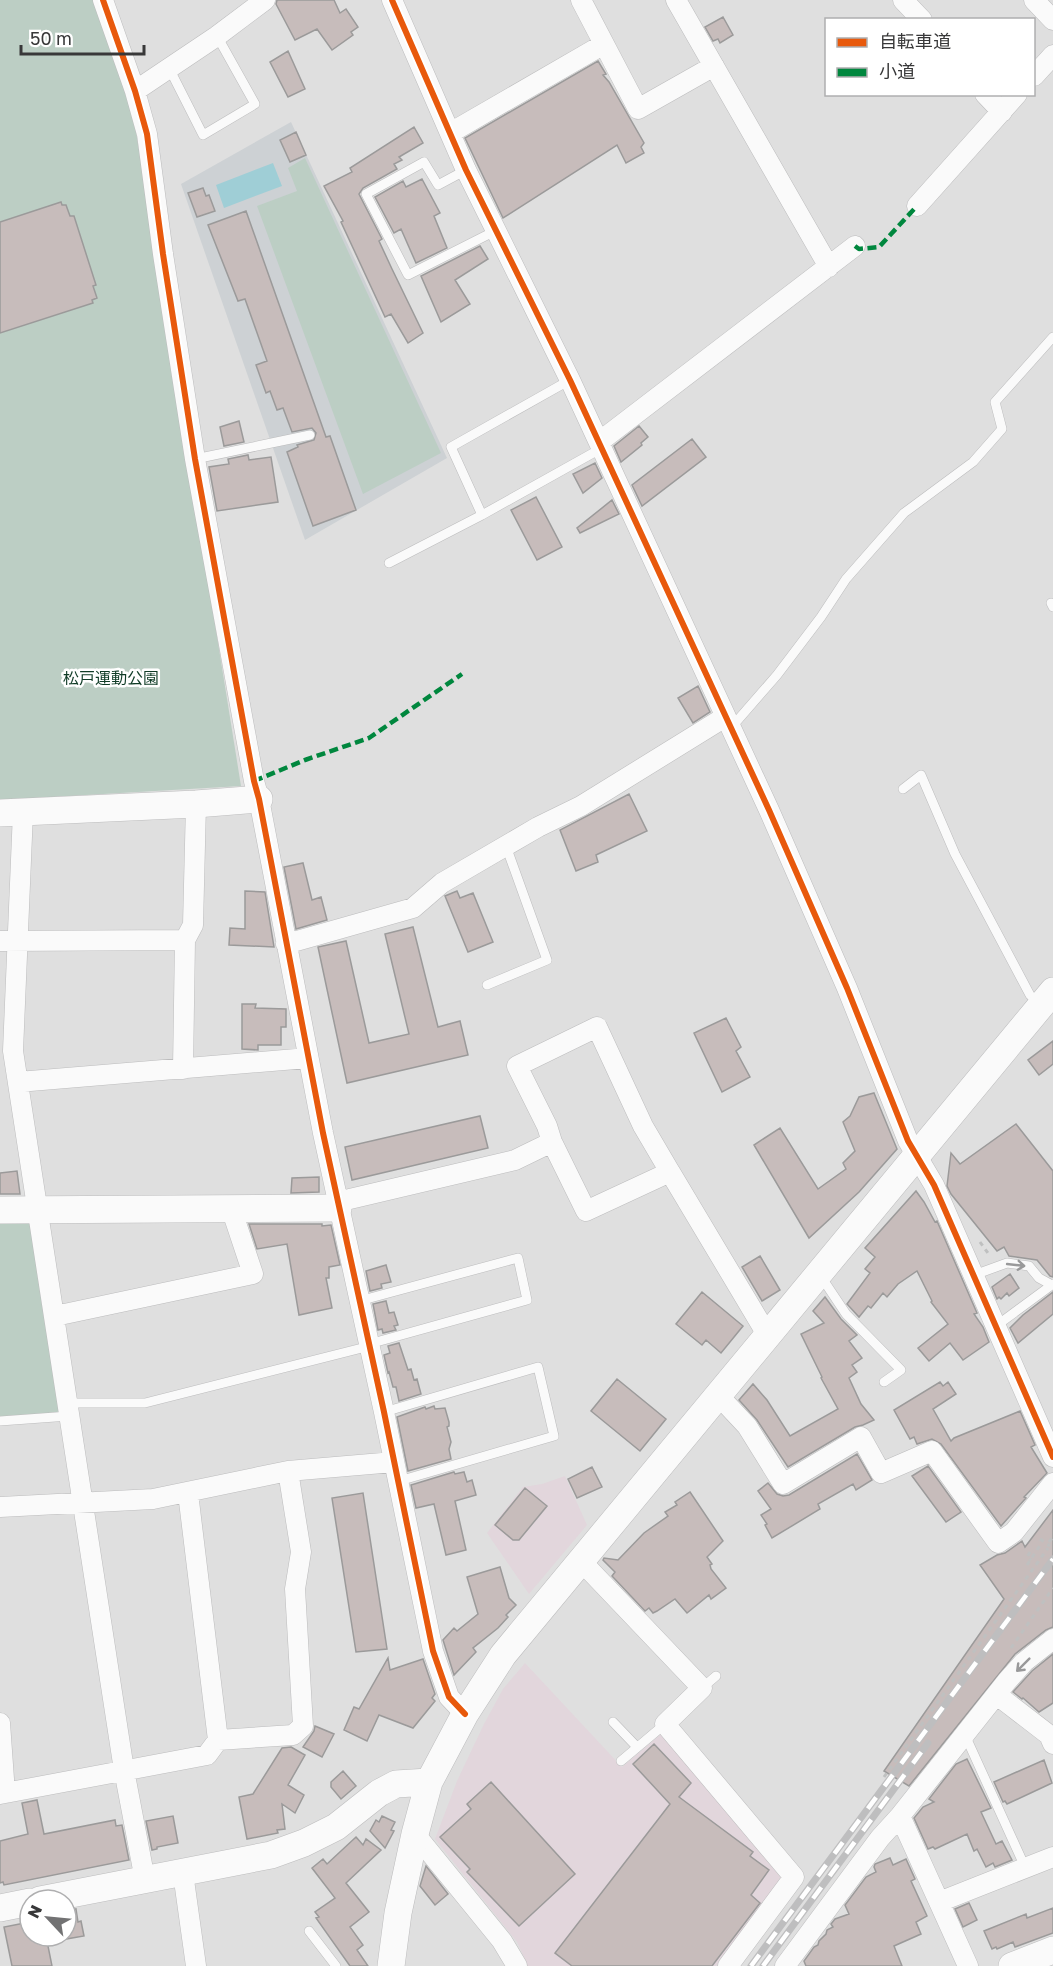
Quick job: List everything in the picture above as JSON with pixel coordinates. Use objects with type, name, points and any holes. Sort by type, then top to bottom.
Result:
[{"type":"street","points":[[103,0],[135,91],[148,144],[195,459],[254,781],[337,1205],[384,1412],[433,1651],[449,1697],[465,1714]]},
{"type":"street","points":[[135,91],[217,36],[263,0]]},
{"type":"street","points":[[392,0],[466,170],[570,380],[675,604],[810,903],[916,1156],[934,1185],[1053,1457]]},
{"type":"street","points":[[581,0],[638,109],[714,66]]},
{"type":"street","points":[[676,0],[829,267]]},
{"type":"street","points":[[903,0],[920,18]]},
{"type":"street","points":[[1034,0],[1053,20]]},
{"type":"street","points":[[450,133],[604,44]]},
{"type":"street","points":[[1035,75],[1053,55]]},
{"type":"street","points":[[987,96],[1002,112]]},
{"type":"street","points":[[917,206],[1015,96]]},
{"type":"street","points":[[600,445],[855,246]]},
{"type":"street","points":[[286,944],[412,908],[442,883],[538,826],[581,806],[728,723]]},
{"type":"street","points":[[145,1880],[124,1770],[13,1051],[9,941],[12,812],[259,799]]},
{"type":"street","points":[[183,1069],[185,940],[193,925],[196,804]]},
{"type":"street","points":[[9,941],[185,940]]},
{"type":"street","points":[[391,1966],[398,1913],[429,1782],[465,1714],[503,1655],[1047,998]]},
{"type":"street","points":[[670,1172],[586,1211],[517,1066],[597,1028],[643,1126],[768,1336]]},
{"type":"street","points":[[18,1082],[308,1058]]},
{"type":"street","points":[[0,1210],[337,1205],[515,1160],[552,1142]]},
{"type":"street","points":[[55,1316],[253,1275],[231,1208]]},
{"type":"street","points":[[718,1395],[747,1426],[783,1484],[861,1437],[881,1473],[932,1451],[998,1543],[1014,1533],[1053,1483]]},
{"type":"street","points":[[0,1507],[153,1499],[288,1472],[396,1472]]},
{"type":"street","points":[[218,1740],[293,1735],[303,1726],[295,1589],[302,1552],[288,1472]]},
{"type":"street","points":[[0,1723],[3,1793],[207,1755],[218,1740],[188,1493]]},
{"type":"street","points":[[581,1561],[709,1682],[665,1725],[794,1877],[728,1966]]},
{"type":"street","points":[[785,1966],[880,1838],[1024,1662],[1053,1639]]},
{"type":"street","points":[[997,1695],[1049,1735],[1053,1744]]},
{"type":"street","points":[[78,1893],[271,1855],[304,1843],[336,1827],[379,1793],[396,1784],[429,1782]]},
{"type":"street","points":[[900,1816],[968,1966]]},
{"type":"street","points":[[415,1834],[502,1941],[517,1966]]},
{"type":"street","points":[[939,1902],[1053,1857]]},
{"type":"street","points":[[183,1873],[196,1966]]},
{"type":"street","points":[[0,1908],[18,1904]]},
{"type":"street","points":[[1012,1966],[1053,1950]]},
{"type":"lane","points":[[169,68],[203,135],[255,104],[217,36]]},
{"type":"lane","points":[[466,170],[438,185],[424,162],[366,194],[408,275],[497,230]]},
{"type":"lane","points":[[728,723],[777,675],[821,617],[846,579],[904,513],[973,462],[1002,429],[995,402],[1053,337]]},
{"type":"lane","points":[[482,514],[451,447],[570,380]]},
{"type":"lane","points":[[195,459],[310,435]]},
{"type":"lane","points":[[389,563],[482,514],[600,445]]},
{"type":"lane","points":[[903,789],[921,775],[955,854],[1030,995],[1047,998]]},
{"type":"lane","points":[[487,985],[547,960],[506,846]]},
{"type":"lane","points":[[0,1421],[70,1410],[145,1403],[369,1345],[527,1300],[518,1258],[359,1301]]},
{"type":"lane","points":[[974,1275],[1006,1264],[1029,1266],[1039,1278],[1052,1284],[996,1326]]},
{"type":"lane","points":[[818,1273],[846,1314],[901,1370],[884,1382]]},
{"type":"lane","points":[[384,1412],[538,1367],[554,1436],[396,1472]]},
{"type":"lane","points":[[613,1722],[637,1747]]},
{"type":"lane","points":[[621,1761],[665,1725]]},
{"type":"lane","points":[[965,1735],[1025,1867]]},
{"type":"lane","points":[[309,1931],[336,1966]]},
{"type":"path","points":[[884,1777],[1053,1537]]},
{"type":"path","points":[[1026,1565],[1042,1542],[1050,1544]]},
{"type":"path","points":[[1030,1552],[1027,1557],[1030,1559]]},
{"type":"path","points":[[1045,1600],[1053,1596]]},
{"type":"shaded area","points":[[291,122],[447,458],[305,540],[181,184]]},
{"type":"shaded area","points":[[565,1476],[587,1525],[529,1594],[487,1533],[523,1487],[542,1484]]},
{"type":"shaded area","points":[[525,1663],[622,1767],[661,1734],[785,1874],[716,1966],[528,1966],[517,1942],[435,1839],[457,1781],[484,1724],[503,1689]]},
{"type":"green space","name":"松戸運動公園","points":[[0,0],[97,0],[130,94],[241,786],[0,800]]},
{"type":"green space","points":[[305,158],[441,453],[363,494],[257,206],[297,191],[288,168]]},
{"type":"green space","points":[[0,1220],[26,1220],[33,1227],[61,1405],[57,1413],[0,1417]]},
{"type":"water","points":[[273,163],[282,186],[224,208],[216,185]]},
{"type":"building","points":[[277,0],[334,0],[340,13],[346,9],[358,27],[351,32],[353,35],[332,50],[317,29],[295,40],[276,4]]},
{"type":"building","points":[[723,17],[733,35],[720,43],[718,39],[713,41],[705,27]]},
{"type":"building","points":[[288,51],[305,89],[288,97],[270,62]]},
{"type":"building","points":[[598,61],[606,74],[603,75],[644,143],[641,147],[644,153],[626,163],[617,145],[503,218],[465,138]]},
{"type":"building","points":[[414,127],[423,143],[399,157],[402,160],[394,164],[397,169],[363,188],[359,194],[382,239],[379,241],[423,333],[408,343],[391,314],[385,317],[341,222],[343,221],[324,186],[352,172],[350,168]]},
{"type":"building","points":[[296,132],[306,155],[290,162],[280,140]]},
{"type":"building","points":[[422,179],[440,213],[434,216],[447,248],[416,263],[401,229],[394,233],[375,197],[403,181],[406,187]]},
{"type":"building","points":[[203,188],[206,196],[209,195],[215,211],[197,217],[188,193]]},
{"type":"building","points":[[61,202],[62,205],[66,205],[70,216],[74,216],[96,285],[93,286],[97,298],[92,300],[93,303],[0,333],[0,222]]},
{"type":"building","points":[[246,211],[326,437],[330,436],[356,510],[313,526],[287,452],[298,447],[297,445],[314,440],[316,433],[312,428],[292,432],[283,408],[277,410],[270,391],[266,393],[256,365],[267,361],[245,299],[238,301],[208,225]]},
{"type":"building","points":[[480,246],[488,259],[455,280],[470,304],[441,322],[421,276]]},
{"type":"building","points":[[239,421],[244,442],[224,446],[220,427]]},
{"type":"building","points":[[639,426],[648,437],[621,462],[614,446]]},
{"type":"building","points":[[692,439],[706,457],[642,506],[632,485]]},
{"type":"building","points":[[248,455],[249,460],[271,457],[278,502],[217,511],[209,467],[229,464],[228,459]]},
{"type":"building","points":[[595,463],[602,478],[583,493],[573,474]]},
{"type":"building","points":[[536,497],[562,547],[537,560],[511,510]]},
{"type":"building","points":[[612,500],[619,514],[580,533],[577,528]]},
{"type":"building","points":[[698,686],[710,712],[693,723],[678,698]]},
{"type":"building","points":[[629,794],[647,831],[596,855],[598,862],[576,871],[560,830]]},
{"type":"building","points":[[303,863],[312,900],[321,897],[327,920],[296,929],[284,867]]},
{"type":"building","points":[[245,891],[265,892],[274,947],[229,945],[230,928],[245,929]]},
{"type":"building","points":[[457,891],[460,898],[473,893],[493,942],[468,952],[445,896]]},
{"type":"building","points":[[413,927],[438,1027],[460,1021],[468,1055],[347,1083],[318,947],[346,941],[369,1043],[409,1034],[385,934]]},
{"type":"building","points":[[242,1004],[256,1004],[255,1008],[286,1009],[286,1027],[281,1027],[281,1045],[258,1045],[258,1050],[242,1049]]},
{"type":"building","points":[[726,1018],[741,1047],[736,1051],[750,1077],[722,1092],[694,1033]]},
{"type":"building","points":[[1053,1041],[1053,1064],[1039,1075],[1028,1060]]},
{"type":"building","points":[[874,1093],[897,1149],[859,1192],[809,1238],[754,1145],[780,1128],[818,1189],[846,1169],[843,1163],[855,1151],[843,1122],[850,1116],[859,1097]]},
{"type":"building","points":[[480,1116],[488,1148],[352,1180],[345,1147]]},
{"type":"building","points":[[1016,1124],[1053,1171],[1053,1277],[1037,1260],[1009,1256],[1004,1247],[997,1251],[947,1186],[951,1153],[960,1164]]},
{"type":"building","points":[[17,1171],[20,1194],[0,1194],[0,1173]]},
{"type":"building","points":[[319,1177],[319,1192],[291,1193],[292,1178]]},
{"type":"building","points":[[916,1191],[935,1222],[937,1221],[977,1313],[974,1314],[989,1342],[963,1360],[950,1343],[929,1361],[918,1348],[948,1324],[931,1302],[917,1271],[898,1284],[887,1297],[883,1293],[871,1308],[868,1306],[859,1317],[847,1304],[870,1273],[865,1269],[875,1257],[865,1248]]},
{"type":"building","points":[[249,1224],[331,1225],[340,1265],[329,1267],[329,1278],[326,1278],[332,1308],[299,1315],[287,1244],[257,1249]]},
{"type":"building","points":[[760,1256],[780,1290],[762,1301],[742,1267]]},
{"type":"building","points":[[386,1265],[391,1282],[381,1284],[382,1288],[370,1291],[366,1271]]},
{"type":"building","points":[[1010,1274],[1019,1288],[1009,1296],[1007,1293],[1001,1299],[999,1297],[997,1299],[992,1287]]},
{"type":"building","points":[[702,1292],[743,1326],[721,1353],[706,1340],[702,1345],[676,1324]]},
{"type":"building","points":[[1053,1292],[1053,1314],[1018,1343],[1010,1328]]},
{"type":"building","points":[[825,1297],[841,1319],[857,1335],[849,1341],[862,1358],[852,1365],[857,1372],[849,1378],[861,1404],[874,1420],[855,1427],[788,1467],[757,1420],[739,1400],[753,1384],[767,1400],[790,1436],[838,1409],[801,1334],[824,1323],[813,1311]]},
{"type":"building","points":[[386,1301],[389,1313],[394,1312],[398,1325],[394,1326],[396,1330],[383,1333],[382,1329],[378,1330],[373,1304]]},
{"type":"building","points":[[399,1343],[408,1370],[411,1369],[414,1380],[417,1379],[421,1394],[399,1401],[384,1355],[390,1353],[388,1346]]},
{"type":"building","points":[[617,1379],[666,1419],[640,1451],[591,1411]]},
{"type":"building","points":[[940,1382],[943,1386],[948,1382],[956,1394],[933,1409],[951,1441],[1020,1411],[1035,1445],[1031,1447],[1047,1473],[1001,1526],[941,1444],[932,1439],[917,1444],[914,1437],[910,1439],[894,1410]]},
{"type":"building","points":[[434,1406],[435,1409],[445,1408],[449,1422],[447,1427],[451,1442],[449,1449],[451,1459],[408,1471],[397,1417]]},
{"type":"building","points":[[857,1454],[872,1480],[856,1490],[853,1484],[818,1504],[820,1509],[772,1538],[761,1515],[771,1509],[758,1491],[768,1483],[777,1494],[789,1495]]},
{"type":"building","points":[[928,1466],[961,1512],[946,1522],[912,1476]]},
{"type":"building","points":[[592,1467],[602,1487],[577,1498],[568,1479]]},
{"type":"building","points":[[454,1472],[455,1474],[464,1472],[467,1482],[472,1480],[476,1495],[455,1501],[466,1550],[446,1555],[434,1504],[416,1508],[411,1485]]},
{"type":"building","points":[[525,1488],[547,1506],[519,1540],[513,1540],[495,1525]]},
{"type":"building","points":[[690,1492],[723,1541],[707,1557],[712,1564],[711,1569],[726,1588],[711,1599],[709,1595],[687,1613],[675,1599],[653,1613],[649,1608],[645,1611],[612,1576],[615,1572],[603,1560],[604,1558],[618,1560],[644,1533],[668,1516],[665,1512],[677,1505],[675,1502]]},
{"type":"building","points":[[363,1493],[387,1649],[356,1652],[332,1498]]},
{"type":"building","points":[[1053,1510],[1053,1627],[1015,1654],[909,1786],[884,1771],[1004,1599],[980,1565],[1005,1553],[1022,1541],[1025,1547]]},
{"type":"building","points":[[500,1567],[509,1598],[516,1605],[498,1628],[473,1648],[476,1652],[454,1675],[443,1640],[454,1628],[457,1631],[478,1614],[467,1577]]},
{"type":"building","points":[[1053,1654],[1053,1703],[1039,1712],[1013,1692],[1032,1671]]},
{"type":"building","points":[[388,1658],[390,1670],[423,1659],[435,1694],[432,1698],[435,1701],[413,1728],[379,1715],[367,1741],[344,1730],[354,1707],[359,1709]]},
{"type":"building","points":[[315,1726],[334,1734],[322,1757],[303,1747]]},
{"type":"building","points":[[654,1744],[691,1783],[679,1797],[753,1852],[750,1856],[769,1870],[751,1895],[760,1903],[712,1966],[572,1966],[555,1953],[670,1804],[633,1764]]},
{"type":"building","points":[[291,1747],[305,1755],[288,1785],[304,1795],[295,1813],[282,1804],[285,1829],[277,1830],[278,1833],[247,1839],[239,1797],[253,1794],[282,1748]]},
{"type":"building","points":[[967,1759],[991,1808],[981,1812],[996,1844],[1002,1841],[1012,1860],[995,1867],[993,1863],[986,1867],[977,1849],[974,1851],[967,1834],[935,1849],[933,1847],[928,1849],[914,1818],[923,1807],[934,1802],[929,1799],[956,1764]]},
{"type":"building","points":[[1044,1760],[1052,1783],[1007,1804],[1003,1802],[994,1782]]},
{"type":"building","points":[[343,1771],[356,1786],[341,1799],[331,1787],[331,1782]]},
{"type":"building","points":[[491,1782],[575,1874],[519,1926],[467,1872],[470,1869],[440,1837],[471,1809],[467,1804]]},
{"type":"building","points":[[37,1800],[44,1834],[115,1820],[116,1826],[122,1825],[129,1860],[4,1885],[3,1882],[0,1883],[0,1841],[28,1834],[22,1803]]},
{"type":"building","points":[[173,1816],[178,1843],[152,1850],[146,1821]]},
{"type":"building","points":[[382,1816],[395,1822],[391,1830],[394,1831],[385,1848],[370,1831],[376,1820],[379,1822]]},
{"type":"building","points":[[356,1837],[363,1845],[366,1839],[381,1850],[346,1883],[369,1912],[350,1927],[363,1945],[357,1950],[368,1966],[350,1966],[316,1918],[319,1917],[315,1912],[335,1898],[312,1868],[323,1859],[327,1864]]},
{"type":"building","points":[[890,1858],[893,1865],[906,1859],[915,1879],[911,1881],[927,1916],[916,1922],[921,1934],[894,1946],[902,1966],[806,1966],[804,1961],[827,1930],[833,1927],[831,1924],[835,1919],[849,1914],[845,1905],[866,1877],[876,1872],[875,1864]]},
{"type":"building","points":[[426,1866],[448,1894],[435,1905],[420,1886]]},
{"type":"building","points":[[969,1903],[977,1920],[963,1927],[955,1909]]},
{"type":"building","points":[[1053,1908],[1053,1933],[1015,1947],[1013,1942],[992,1949],[984,1931],[1026,1914],[1027,1918]]},
{"type":"building","points":[[81,1921],[84,1936],[78,1937],[78,1922]]},
{"type":"building","points":[[18,1924],[18,1948],[48,1948],[52,1966],[12,1966],[4,1927]]},
{"type":"railway","points":[[751,1966],[1053,1559]]},
{"type":"railway","points":[[763,1966],[928,1743]]},
{"type":"marked path","points":[[855,246],[859,249],[879,247],[917,206]]},
{"type":"marked path","points":[[254,781],[305,760],[369,738],[462,674]]},
{"type":"cycle path","points":[[103,0],[135,91],[147,134],[195,459],[254,781],[323,1133],[433,1651],[449,1697],[465,1714]]},
{"type":"cycle path","points":[[392,0],[466,170],[570,380],[769,810],[847,988],[908,1141],[934,1185],[1053,1457]]}]
